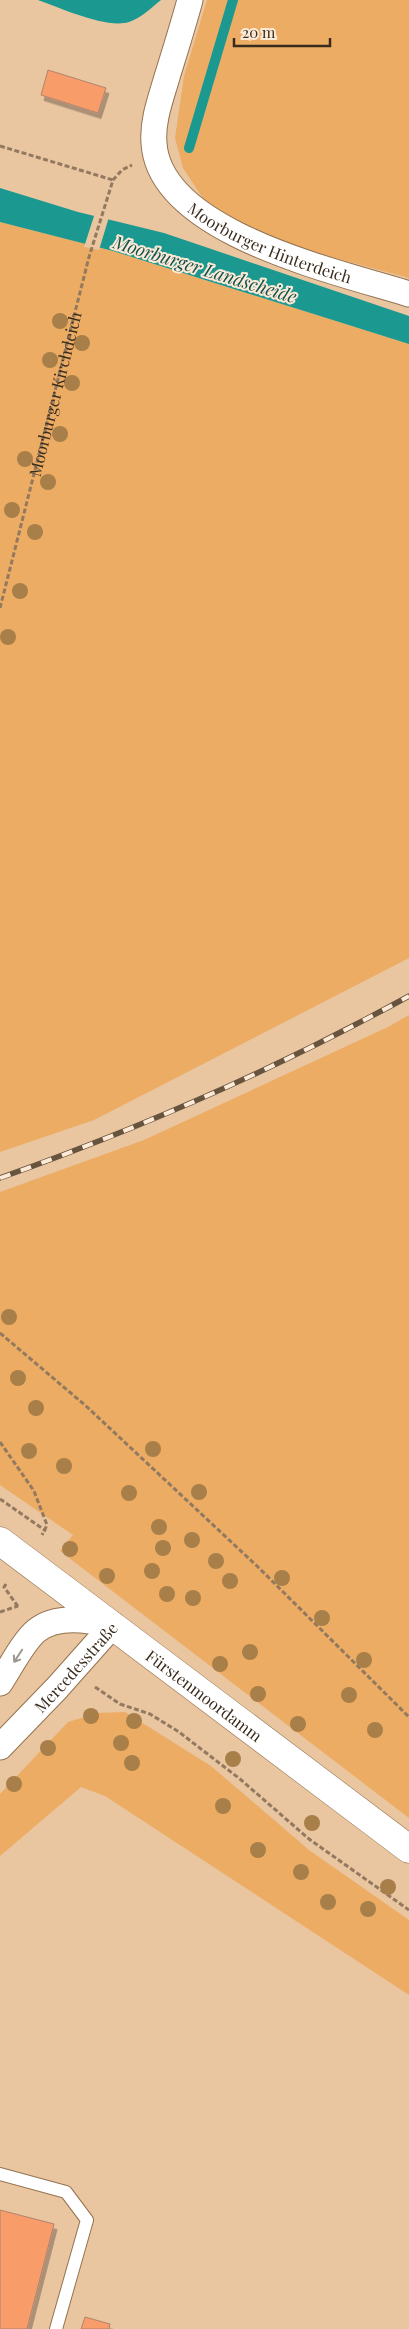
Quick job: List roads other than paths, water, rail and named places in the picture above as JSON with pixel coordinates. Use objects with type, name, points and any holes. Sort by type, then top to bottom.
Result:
[{"type":"main road","name":"Fürstenmoordamm","points":[[0,1540],[409,1849]]},
{"type":"street","name":"Moorburger Hinterdeich","points":[[190,0],[156,117],[154,142],[156,158],[166,180],[181,198],[201,214],[231,232],[265,247],[409,294]]},
{"type":"street","name":"Mercedesstraße","points":[[0,1683],[31,1636],[41,1628],[72,1619],[112,1625]]},
{"type":"street","name":"Mercedesstraße","points":[[0,1747],[72,1671],[112,1625]]},
{"type":"lane","points":[[0,2174],[66,2192],[87,2220],[56,2329]]},
{"type":"water","points":[[38,0],[161,0],[138,18],[129,22],[108,23],[84,17]]},
{"type":"water","name":"Moorburger Landscheide","points":[[0,188],[78,212],[164,233],[409,316],[409,344],[113,251],[0,222]]},
{"type":"waterway","points":[[189,148],[233,0]]},
{"type":"railway","points":[[0,1178],[105,1139],[208,1095],[310,1048],[409,996]]}]
